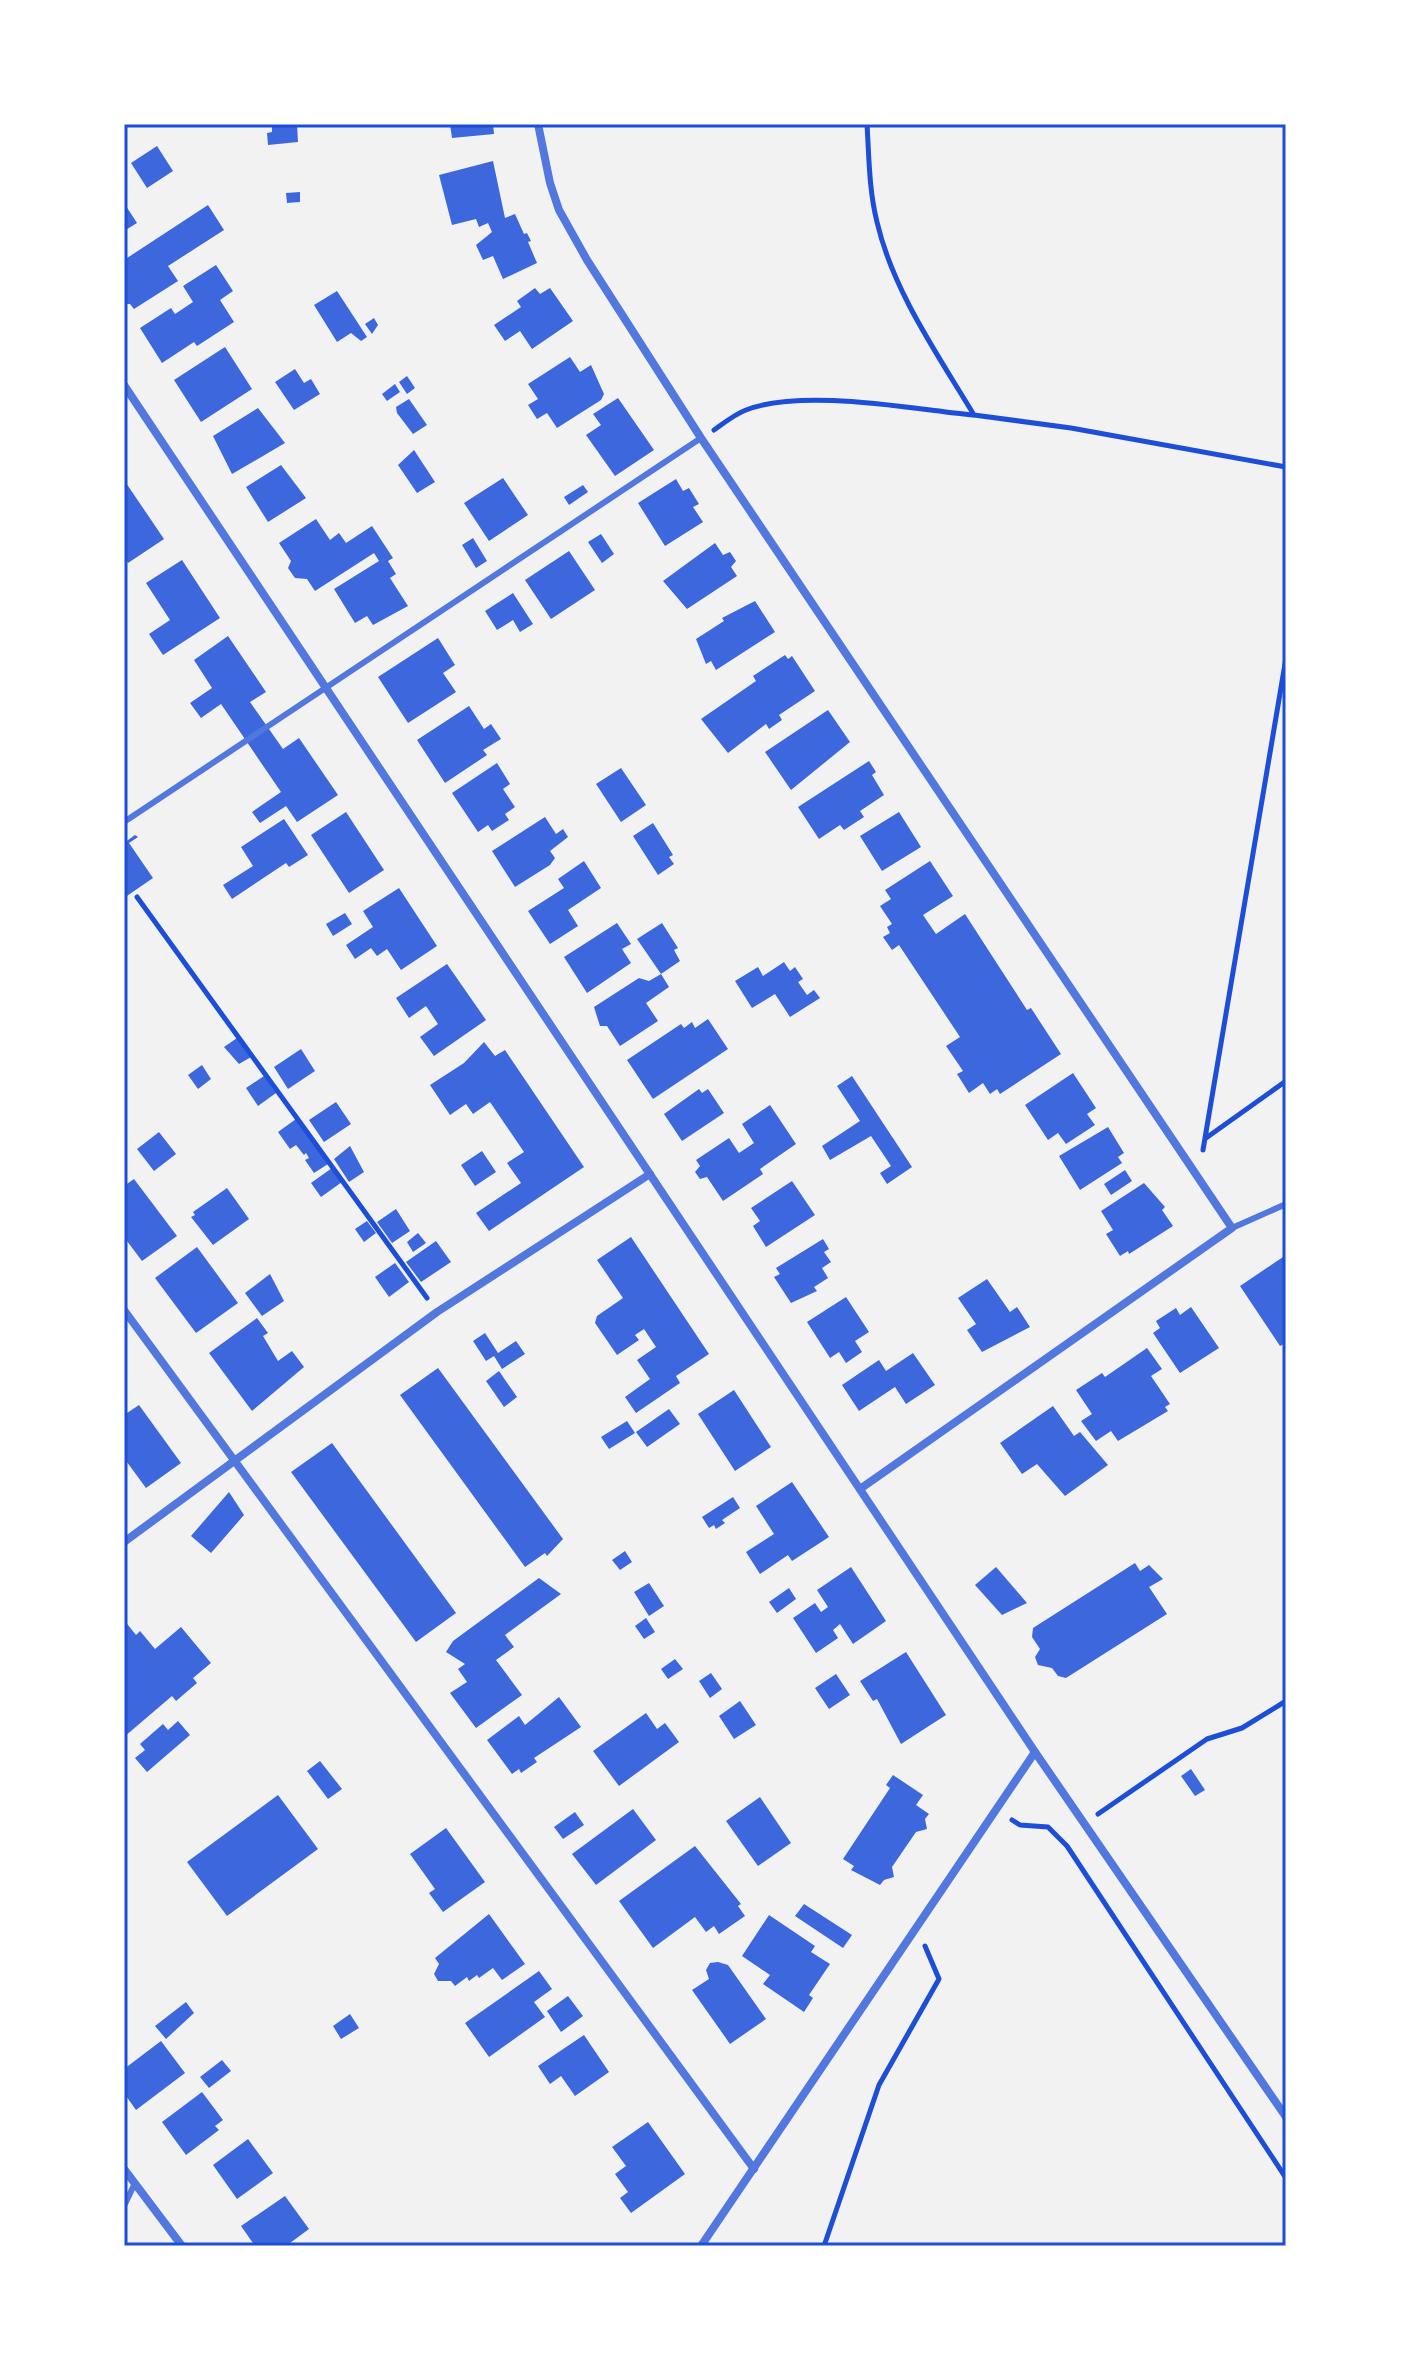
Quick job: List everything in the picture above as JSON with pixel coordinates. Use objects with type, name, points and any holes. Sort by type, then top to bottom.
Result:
[{"type":"street","points":[[538,124],[543,157],[559,210],[587,260],[701,438],[1232,1228],[860,1489]]},
{"type":"street","points":[[124,385],[1035,1752],[1286,2117]]},
{"type":"street","points":[[124,1542],[437,1312],[650,1174]]},
{"type":"street","points":[[124,1310],[754,2169]]},
{"type":"street","points":[[701,2246],[1035,1752]]},
{"type":"street","points":[[124,2169],[182,2246]]},
{"type":"lane","points":[[124,822],[701,438]]},
{"type":"lane","points":[[1232,1228],[1286,1204]]},
{"type":"lane","points":[[124,2206],[135,2183]]},
{"type":"path","points":[[867,124],[873,197],[888,259],[974,415]]},
{"type":"path","points":[[701,438],[744,411],[769,404],[859,403],[974,415],[1286,467]]},
{"type":"path","points":[[1286,658],[1206,1139],[1286,1081]]},
{"type":"path","points":[[137,897],[437,1312]]},
{"type":"path","points":[[1084,1823],[1207,1739],[1252,1723],[1286,1701]]},
{"type":"path","points":[[1010,1819],[1020,1825],[1048,1827],[1067,1846],[1286,2178]]},
{"type":"path","points":[[824,2246],[879,2085],[939,1979],[917,1927]]},
{"type":"building","points":[[297,124],[298,142],[268,145],[267,133],[272,132],[272,125]]},
{"type":"building","points":[[450,124],[493,124],[494,134],[452,138]]},
{"type":"building","points":[[157,146],[173,171],[147,188],[131,163]]},
{"type":"building","points":[[493,161],[505,218],[515,214],[524,234],[527,233],[531,241],[528,242],[537,263],[503,279],[493,256],[483,260],[476,245],[492,232],[488,223],[479,227],[476,219],[452,225],[439,175]]},
{"type":"building","points":[[300,192],[300,202],[287,203],[286,193]]},
{"type":"building","points":[[208,205],[224,230],[168,266],[178,281],[134,309],[130,304],[124,304],[124,260]]},
{"type":"building","points":[[126,206],[137,223],[124,231],[124,208]]},
{"type":"building","points":[[216,265],[233,291],[220,300],[234,322],[197,346],[194,342],[162,363],[140,328],[171,308],[175,314],[193,302],[183,286]]},
{"type":"building","points":[[535,288],[540,294],[550,288],[573,321],[532,349],[520,331],[505,341],[494,325],[521,307],[517,301]]},
{"type":"building","points":[[337,291],[367,337],[361,341],[351,333],[337,342],[314,305]]},
{"type":"building","points":[[374,318],[378,325],[372,334],[365,324]]},
{"type":"building","points":[[225,347],[252,389],[201,422],[174,380]]},
{"type":"building","points":[[570,357],[580,372],[591,365],[604,394],[601,400],[557,428],[547,413],[537,419],[528,405],[538,399],[528,384]]},
{"type":"building","points":[[295,369],[304,383],[311,379],[320,394],[294,410],[275,382]]},
{"type":"building","points":[[407,376],[415,388],[407,394],[399,382]]},
{"type":"building","points":[[395,384],[400,392],[387,401],[382,394]]},
{"type":"building","points":[[618,398],[654,450],[615,476],[586,435],[601,425],[593,414]]},
{"type":"building","points":[[409,399],[427,425],[413,434],[396,407]]},
{"type":"building","points":[[258,408],[285,443],[232,474],[213,436]]},
{"type":"building","points":[[414,450],[435,482],[417,493],[398,465]]},
{"type":"building","points":[[281,465],[306,498],[268,522],[246,487]]},
{"type":"building","points":[[503,478],[528,515],[489,541],[464,503]]},
{"type":"building","points":[[676,479],[683,491],[689,488],[699,504],[693,507],[703,522],[665,546],[638,503]]},
{"type":"building","points":[[124,480],[164,539],[128,563],[124,557]]},
{"type":"building","points":[[583,485],[588,492],[569,505],[564,497]]},
{"type":"building","points":[[316,519],[330,540],[339,533],[346,543],[372,526],[393,558],[388,561],[396,574],[390,578],[408,606],[373,625],[367,616],[355,623],[334,589],[379,561],[374,553],[315,591],[307,579],[295,578],[288,568],[291,561],[279,543]]},
{"type":"building","points":[[601,534],[614,554],[602,563],[588,542]]},
{"type":"building","points":[[473,538],[487,561],[476,568],[462,545]]},
{"type":"building","points":[[715,543],[723,555],[730,552],[736,561],[731,567],[737,576],[687,609],[663,581]]},
{"type":"building","points":[[569,551],[595,590],[551,619],[525,580]]},
{"type":"building","points":[[182,560],[220,618],[163,655],[149,634],[170,620],[146,583]]},
{"type":"building","points":[[513,593],[533,624],[520,632],[513,620],[497,630],[485,611]]},
{"type":"building","points":[[755,601],[775,632],[716,670],[711,661],[706,664],[696,639],[724,621],[722,618]]},
{"type":"building","points":[[228,636],[266,692],[250,702],[283,749],[299,738],[338,795],[297,822],[286,806],[260,823],[252,812],[281,792],[221,704],[201,718],[190,703],[212,688],[194,660]]},
{"type":"building","points":[[438,638],[455,665],[443,673],[456,692],[408,723],[378,677]]},
{"type":"building","points":[[785,655],[788,659],[792,656],[815,691],[779,715],[782,720],[769,729],[766,724],[728,753],[701,719],[756,681],[753,676]]},
{"type":"building","points":[[469,706],[484,729],[491,724],[501,739],[483,750],[487,755],[445,783],[417,740]]},
{"type":"building","points":[[828,710],[850,742],[791,790],[765,752]]},
{"type":"building","points":[[869,761],[876,772],[872,775],[884,795],[860,811],[864,817],[844,830],[840,825],[819,839],[798,807]]},
{"type":"building","points":[[497,763],[510,784],[503,789],[515,807],[505,814],[509,820],[492,831],[488,825],[478,832],[452,793]]},
{"type":"building","points":[[621,768],[646,805],[621,822],[596,784]]},
{"type":"building","points":[[346,812],[384,870],[349,893],[311,835]]},
{"type":"building","points":[[899,812],[921,847],[882,871],[860,836]]},
{"type":"building","points":[[545,817],[556,834],[563,829],[568,837],[550,851],[555,858],[550,865],[515,887],[492,851]]},
{"type":"building","points":[[284,819],[308,855],[289,867],[286,863],[232,899],[223,885],[253,866],[241,847]]},
{"type":"building","points":[[653,823],[673,855],[669,857],[674,864],[658,875],[633,836]]},
{"type":"building","points":[[135,835],[138,837],[129,843],[153,878],[124,898],[124,843]]},
{"type":"building","points":[[584,861],[601,888],[568,910],[578,926],[550,944],[528,911],[564,888],[558,879]]},
{"type":"building","points":[[930,861],[953,896],[923,915],[936,934],[965,914],[1027,1010],[1031,1008],[1061,1054],[1000,1094],[997,1089],[990,1094],[983,1083],[969,1093],[957,1074],[963,1071],[946,1046],[960,1037],[899,945],[892,950],[883,937],[890,933],[887,927],[892,924],[880,906],[891,899],[885,890]]},
{"type":"building","points":[[399,888],[437,946],[401,970],[387,949],[377,956],[371,948],[355,959],[346,945],[373,927],[363,911]]},
{"type":"building","points":[[345,913],[352,924],[333,936],[326,924]]},
{"type":"building","points":[[617,923],[631,944],[622,949],[631,963],[587,993],[564,957]]},
{"type":"building","points":[[662,923],[678,948],[674,950],[680,961],[661,974],[637,939]]},
{"type":"building","points":[[784,962],[790,971],[795,967],[803,979],[798,982],[807,995],[814,990],[820,998],[790,1017],[775,994],[752,1008],[735,981],[758,967],[763,976]]},
{"type":"building","points":[[447,964],[486,1020],[434,1056],[420,1037],[438,1024],[426,1006],[409,1018],[396,998]]},
{"type":"building","points":[[661,974],[669,987],[646,1003],[658,1021],[620,1046],[607,1026],[600,1026],[594,1007],[639,978],[649,981]]},
{"type":"building","points":[[708,1019],[728,1049],[653,1099],[627,1060],[681,1024],[684,1028],[692,1022],[695,1028]]},
{"type":"building","points":[[237,1038],[251,1057],[239,1064],[224,1047]]},
{"type":"building","points":[[484,1042],[495,1056],[505,1050],[584,1167],[489,1231],[476,1213],[521,1183],[507,1163],[524,1152],[490,1102],[473,1114],[466,1104],[450,1115],[430,1085],[464,1063]]},
{"type":"building","points":[[301,1049],[315,1071],[288,1089],[274,1067]]},
{"type":"building","points":[[202,1065],[211,1079],[198,1089],[188,1075]]},
{"type":"building","points":[[1073,1073],[1096,1108],[1087,1114],[1095,1125],[1066,1144],[1058,1133],[1048,1140],[1025,1105]]},
{"type":"building","points":[[264,1076],[276,1093],[258,1106],[246,1088]]},
{"type":"building","points":[[852,1076],[912,1167],[887,1184],[880,1173],[891,1166],[871,1136],[830,1160],[822,1146],[860,1121],[837,1086]]},
{"type":"building","points":[[699,1089],[702,1093],[708,1089],[724,1113],[682,1141],[664,1114]]},
{"type":"building","points":[[336,1102],[351,1124],[324,1142],[309,1120]]},
{"type":"building","points":[[770,1105],[796,1144],[760,1169],[763,1174],[723,1201],[707,1177],[700,1179],[695,1172],[700,1166],[696,1160],[729,1138],[739,1153],[754,1143],[742,1124]]},
{"type":"building","points":[[296,1119],[328,1164],[314,1173],[305,1160],[309,1158],[306,1153],[304,1155],[296,1145],[290,1149],[278,1132]]},
{"type":"building","points":[[1108,1127],[1124,1153],[1118,1157],[1122,1163],[1080,1190],[1059,1156]]},
{"type":"building","points":[[159,1132],[176,1154],[154,1171],[137,1149]]},
{"type":"building","points":[[350,1146],[364,1172],[349,1182],[334,1159]]},
{"type":"building","points":[[482,1151],[496,1172],[475,1186],[461,1165]]},
{"type":"building","points":[[332,1168],[342,1182],[321,1197],[311,1183]]},
{"type":"building","points":[[1125,1170],[1132,1181],[1111,1195],[1104,1184]]},
{"type":"building","points":[[134,1179],[177,1236],[142,1261],[124,1237],[124,1186]]},
{"type":"building","points":[[792,1181],[815,1215],[766,1247],[753,1226],[760,1221],[751,1208]]},
{"type":"building","points":[[1144,1183],[1165,1207],[1162,1210],[1173,1226],[1129,1254],[1128,1251],[1120,1256],[1106,1234],[1113,1230],[1101,1211]]},
{"type":"building","points":[[227,1188],[249,1219],[213,1245],[191,1217],[195,1215],[193,1212]]},
{"type":"building","points":[[396,1209],[410,1231],[392,1243],[377,1222]]},
{"type":"building","points":[[367,1221],[376,1233],[364,1242],[355,1229]]},
{"type":"building","points":[[418,1233],[426,1243],[413,1252],[407,1242]]},
{"type":"building","points":[[631,1237],[709,1354],[676,1376],[680,1383],[636,1413],[625,1397],[650,1379],[637,1360],[656,1347],[644,1329],[635,1335],[639,1340],[617,1355],[595,1323],[597,1316],[623,1298],[597,1260]]},
{"type":"building","points":[[823,1239],[829,1249],[824,1252],[831,1262],[822,1268],[828,1278],[814,1287],[817,1291],[791,1303],[774,1277],[780,1274],[776,1268]]},
{"type":"building","points":[[436,1241],[451,1262],[421,1282],[406,1262]]},
{"type":"building","points":[[197,1247],[238,1303],[196,1333],[155,1278]]},
{"type":"building","points":[[1286,1255],[1286,1343],[1280,1346],[1240,1286]]},
{"type":"building","points":[[395,1263],[409,1282],[389,1297],[375,1277]]},
{"type":"building","points":[[270,1274],[284,1301],[262,1316],[245,1293]]},
{"type":"building","points":[[987,1279],[1010,1312],[1017,1307],[1030,1327],[982,1352],[967,1330],[976,1324],[958,1298]]},
{"type":"building","points":[[846,1297],[869,1332],[855,1341],[862,1352],[846,1363],[839,1352],[830,1358],[807,1322]]},
{"type":"building","points":[[1191,1307],[1219,1348],[1180,1373],[1153,1333],[1160,1328],[1156,1321],[1176,1308],[1180,1315]]},
{"type":"building","points":[[257,1318],[268,1333],[263,1336],[278,1361],[292,1351],[304,1367],[252,1411],[209,1353]]},
{"type":"building","points":[[485,1333],[498,1353],[516,1341],[525,1354],[502,1369],[494,1356],[486,1361],[473,1341]]},
{"type":"building","points":[[1147,1348],[1162,1369],[1151,1376],[1170,1404],[1165,1407],[1168,1411],[1118,1441],[1111,1431],[1096,1441],[1081,1421],[1092,1414],[1076,1390],[1102,1373],[1105,1377]]},
{"type":"building","points":[[913,1353],[935,1385],[906,1404],[895,1387],[859,1411],[842,1385],[879,1360],[886,1371]]},
{"type":"building","points":[[438,1368],[563,1539],[547,1556],[545,1553],[525,1567],[400,1395]]},
{"type":"building","points":[[499,1371],[517,1397],[504,1407],[486,1381]]},
{"type":"building","points":[[734,1390],[771,1447],[735,1471],[698,1414]]},
{"type":"building","points":[[139,1405],[181,1463],[146,1488],[124,1458],[124,1415]]},
{"type":"building","points":[[1053,1406],[1074,1436],[1080,1432],[1108,1465],[1065,1496],[1037,1464],[1022,1474],[1000,1443]]},
{"type":"building","points":[[669,1409],[680,1424],[647,1447],[636,1432]]},
{"type":"building","points":[[627,1421],[635,1433],[609,1449],[601,1437]]},
{"type":"building","points":[[332,1443],[456,1613],[416,1642],[291,1472]]},
{"type":"building","points":[[792,1482],[829,1537],[792,1561],[788,1555],[760,1574],[746,1552],[774,1534],[756,1506]]},
{"type":"building","points":[[229,1492],[244,1515],[211,1553],[191,1536]]},
{"type":"building","points":[[733,1497],[740,1508],[722,1520],[725,1523],[716,1529],[714,1525],[709,1528],[702,1517]]},
{"type":"building","points":[[625,1551],[632,1562],[620,1570],[612,1560]]},
{"type":"building","points":[[1135,1563],[1140,1571],[1149,1565],[1163,1579],[1149,1587],[1167,1614],[1066,1678],[1058,1676],[1052,1668],[1038,1665],[1035,1657],[1040,1649],[1032,1637],[1033,1628]]},
{"type":"building","points":[[851,1567],[886,1621],[853,1644],[840,1624],[833,1630],[838,1638],[816,1653],[793,1618],[815,1603],[821,1612],[828,1607],[817,1590]]},
{"type":"building","points":[[996,1567],[1027,1603],[1002,1615],[975,1585]]},
{"type":"building","points":[[539,1578],[561,1594],[505,1635],[514,1647],[496,1660],[522,1695],[476,1728],[450,1693],[467,1682],[458,1669],[465,1664],[446,1652],[453,1641]]},
{"type":"building","points":[[649,1583],[664,1606],[649,1616],[634,1592]]},
{"type":"building","points":[[789,1588],[796,1599],[777,1613],[769,1602]]},
{"type":"building","points":[[646,1618],[655,1632],[644,1639],[635,1626]]},
{"type":"building","points":[[124,1620],[136,1635],[140,1631],[155,1649],[181,1627],[211,1663],[193,1678],[197,1683],[176,1701],[172,1696],[124,1737]]},
{"type":"building","points":[[906,1652],[946,1715],[901,1744],[877,1699],[873,1701],[860,1681]]},
{"type":"building","points":[[675,1659],[683,1669],[668,1679],[661,1669]]},
{"type":"building","points":[[711,1673],[722,1689],[710,1698],[699,1681]]},
{"type":"building","points":[[836,1674],[850,1695],[829,1709],[815,1688]]},
{"type":"building","points":[[559,1697],[581,1727],[534,1758],[537,1762],[521,1773],[519,1769],[512,1774],[487,1740],[519,1716],[525,1725]]},
{"type":"building","points":[[740,1701],[756,1725],[734,1739],[719,1716]]},
{"type":"building","points":[[646,1713],[657,1729],[665,1723],[679,1742],[619,1786],[593,1751]]},
{"type":"building","points":[[178,1721],[190,1735],[147,1772],[135,1758],[145,1750],[140,1744],[163,1724],[168,1730]]},
{"type":"building","points":[[320,1761],[342,1789],[328,1799],[307,1771]]},
{"type":"building","points":[[1191,1769],[1205,1790],[1195,1796],[1181,1776]]},
{"type":"building","points":[[893,1775],[923,1795],[916,1805],[929,1814],[925,1819],[927,1829],[916,1832],[892,1867],[894,1877],[880,1885],[851,1870],[854,1866],[843,1859],[890,1788],[886,1785]]},
{"type":"building","points":[[278,1795],[318,1849],[227,1916],[187,1862]]},
{"type":"building","points":[[760,1797],[791,1843],[758,1866],[726,1821]]},
{"type":"building","points":[[633,1809],[656,1840],[596,1885],[572,1854]]},
{"type":"building","points":[[575,1812],[584,1825],[563,1839],[554,1827]]},
{"type":"building","points":[[446,1828],[485,1882],[443,1912],[429,1893],[435,1889],[410,1854]]},
{"type":"building","points":[[695,1846],[741,1904],[738,1906],[745,1916],[719,1934],[714,1926],[706,1932],[695,1917],[653,1948],[619,1901]]},
{"type":"building","points":[[804,1904],[852,1935],[843,1948],[795,1916]]},
{"type":"building","points":[[489,1914],[525,1964],[502,1980],[493,1968],[479,1978],[477,1975],[469,1981],[467,1977],[455,1986],[451,1981],[438,1981],[434,1974],[439,1964],[435,1958]]},
{"type":"building","points":[[769,1915],[815,1946],[811,1952],[830,1964],[809,1995],[813,1998],[804,2012],[763,1984],[770,1975],[742,1956]]},
{"type":"building","points":[[710,1963],[728,1965],[766,2019],[730,2044],[692,1990],[709,1979],[706,1970]]},
{"type":"building","points":[[539,1971],[552,1989],[534,2002],[545,2017],[489,2057],[465,2023]]},
{"type":"building","points":[[568,1996],[583,2016],[561,2032],[547,2011]]},
{"type":"building","points":[[186,2002],[194,2013],[166,2039],[155,2026]]},
{"type":"building","points":[[350,2014],[359,2028],[341,2039],[333,2026]]},
{"type":"building","points":[[584,2035],[609,2072],[575,2096],[561,2076],[550,2084],[538,2066]]},
{"type":"building","points":[[161,2041],[185,2073],[136,2110],[124,2093],[124,2069]]},
{"type":"building","points":[[222,2060],[231,2071],[209,2088],[200,2077]]},
{"type":"building","points":[[202,2092],[223,2120],[215,2126],[219,2130],[186,2155],[162,2122]]},
{"type":"building","points":[[648,2122],[685,2174],[631,2213],[620,2198],[628,2192],[615,2174],[626,2166],[612,2147]]},
{"type":"building","points":[[248,2139],[273,2173],[237,2199],[213,2165]]},
{"type":"building","points":[[285,2196],[309,2229],[286,2246],[255,2246],[241,2226]]}]
